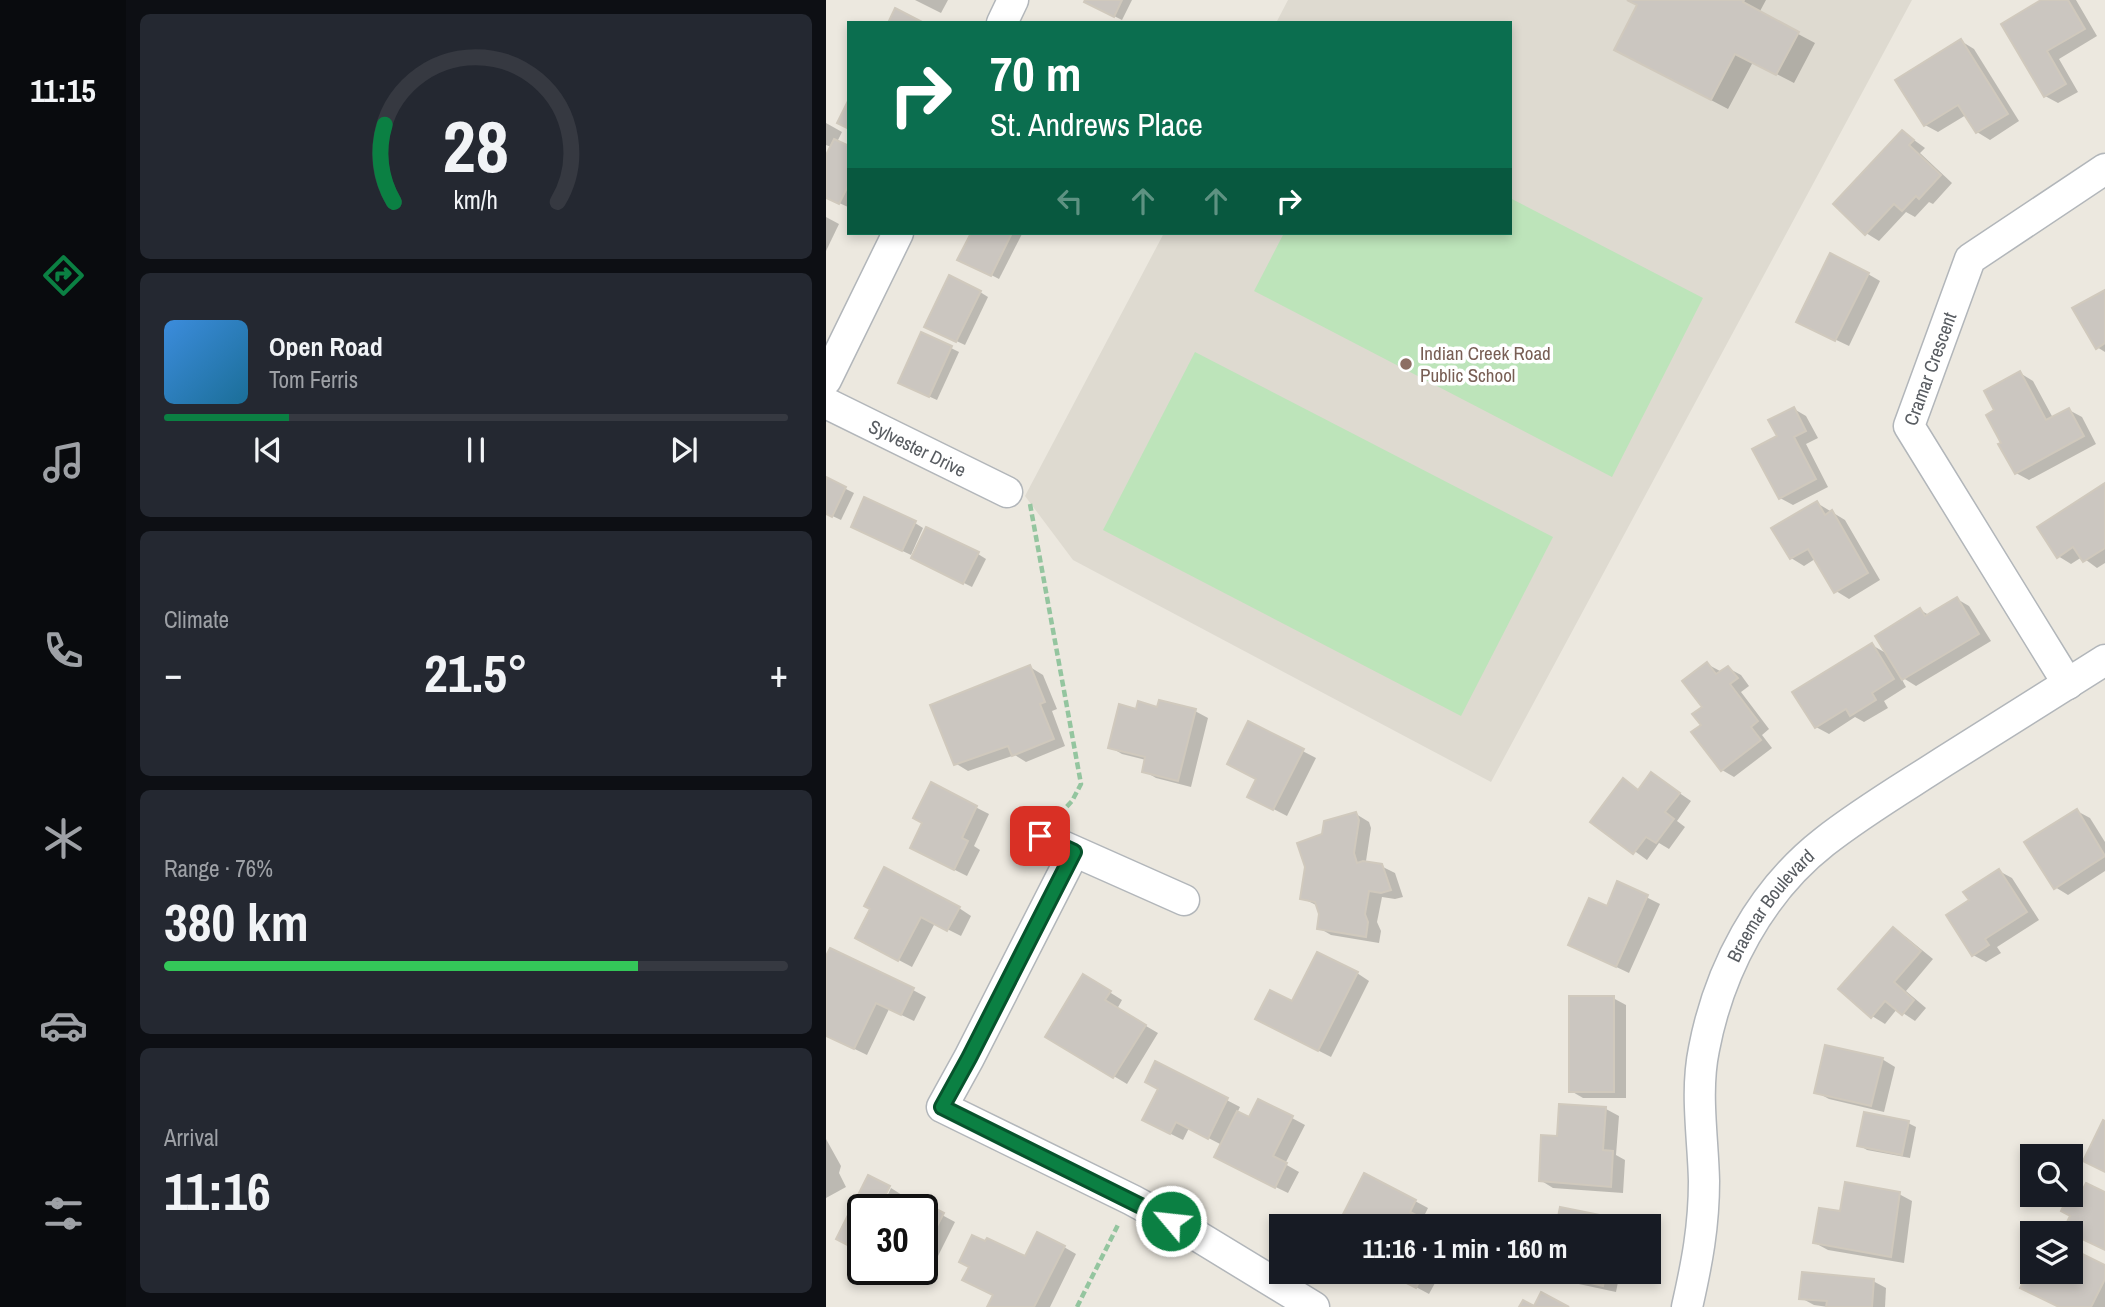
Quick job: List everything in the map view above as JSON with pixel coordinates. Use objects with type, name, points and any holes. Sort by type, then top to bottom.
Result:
[{"type":"street","points":[[1003,21],[1013,0]]},
{"type":"street","name":"Cramar Crescent","points":[[2068,684],[1909,426],[1970,259],[2105,169]]},
{"type":"street","points":[[826,380],[897,235]]},
{"type":"street","name":"Sylvester Drive","points":[[826,403],[1007,492]]},
{"type":"street","name":"Braemar Boulevard","points":[[1687,1307],[1700,1250],[1704,1183],[1700,1094],[1703,1051],[1715,1003],[1731,962],[1755,918],[1784,880],[1822,843],[1874,806],[2105,660]]},
{"type":"street","points":[[1040,836],[1184,900]]},
{"type":"street","points":[[1074,852],[942,1107],[1132,1200],[1191,1232],[1314,1307]]},
{"type":"path","points":[[1007,492],[1026,485],[1081,784],[1072,801],[1040,836]]},
{"type":"path","points":[[1077,1307],[1132,1200]]},
{"type":"shaded area","name":"Indian Creek Road Public School","points":[[1288,0],[1912,0],[1491,782],[1073,560],[1025,496],[1163,235],[1512,235],[1512,21],[1277,21]]},
{"type":"green space","points":[[1512,199],[1703,298],[1612,477],[1254,291],[1283,235],[1512,235]]},
{"type":"green space","points":[[1195,352],[1553,537],[1461,716],[1103,530]]},
{"type":"building","points":[[1122,0],[1114,17],[1084,2]]},
{"type":"building","points":[[1627,0],[1744,0],[1743,2],[1799,32],[1776,75],[1735,54],[1711,100],[1614,50],[1637,5]]},
{"type":"building","points":[[2041,0],[2068,0],[2085,29],[2047,51],[2066,84],[2044,97],[2001,24]]},
{"type":"building","points":[[895,8],[920,21],[889,21]]},
{"type":"building","points":[[1961,39],[2008,114],[1976,133],[1958,105],[1924,126],[1895,80]]},
{"type":"building","points":[[847,103],[847,128],[837,123]]},
{"type":"building","points":[[1902,130],[1914,140],[1909,145],[1941,175],[1919,199],[1916,196],[1902,211],[1894,204],[1865,235],[1833,204]]},
{"type":"building","points":[[834,139],[847,145],[847,188],[839,204],[826,198],[826,155]]},
{"type":"building","points":[[970,235],[1011,235],[991,276],[957,260]]},
{"type":"building","points":[[1830,253],[1869,273],[1835,341],[1796,322]]},
{"type":"building","points":[[949,275],[981,291],[956,342],[924,327]]},
{"type":"building","points":[[2105,290],[2105,343],[2096,349],[2072,308]]},
{"type":"building","points":[[921,332],[952,346],[929,397],[898,383]]},
{"type":"building","points":[[2020,371],[2046,420],[2069,408],[2084,436],[2015,474],[1986,415],[1994,410],[1984,391]]},
{"type":"building","points":[[1794,407],[1806,431],[1794,437],[1816,479],[1779,499],[1752,449],[1777,436],[1768,420]]},
{"type":"building","points":[[826,477],[846,487],[832,517],[826,514]]},
{"type":"building","points":[[2105,483],[2105,548],[2083,562],[2073,547],[2057,558],[2037,527]]},
{"type":"building","points":[[864,497],[916,521],[902,551],[851,527]]},
{"type":"building","points":[[1817,501],[1825,515],[1832,510],[1868,573],[1834,593],[1808,549],[1790,559],[1771,528]]},
{"type":"building","points":[[926,527],[979,552],[963,584],[911,558]]},
{"type":"building","points":[[1957,597],[1979,634],[1902,680],[1875,636],[1920,608],[1925,616]]},
{"type":"building","points":[[1872,643],[1894,679],[1872,693],[1876,700],[1850,716],[1846,709],[1815,728],[1792,692]]},
{"type":"building","points":[[1707,662],[1716,674],[1728,666],[1738,678],[1730,684],[1758,721],[1751,727],[1761,740],[1721,771],[1691,732],[1701,725],[1692,714],[1702,707],[1682,681]]},
{"type":"building","points":[[1030,665],[1045,702],[1040,704],[1054,739],[1012,756],[1008,746],[954,765],[930,705]]},
{"type":"building","points":[[1159,700],[1196,709],[1178,781],[1142,772],[1145,757],[1108,748],[1119,704],[1136,709],[1138,701],[1157,707]]},
{"type":"building","points":[[1248,721],[1304,749],[1273,810],[1247,797],[1256,779],[1227,764]]},
{"type":"building","points":[[1651,772],[1680,793],[1665,812],[1674,819],[1656,843],[1646,837],[1633,854],[1590,822],[1623,778],[1638,790]]},
{"type":"building","points":[[931,782],[977,806],[962,838],[968,841],[954,870],[910,848],[922,823],[913,818]]},
{"type":"building","points":[[2077,809],[2105,856],[2054,889],[2024,842]]},
{"type":"building","points":[[1356,812],[1359,820],[1354,853],[1357,863],[1363,861],[1382,864],[1391,890],[1381,893],[1369,891],[1365,914],[1368,922],[1366,937],[1317,929],[1319,914],[1315,902],[1300,899],[1305,867],[1297,843],[1322,834],[1324,821]]},
{"type":"building","points":[[884,867],[960,907],[947,931],[921,917],[898,961],[855,938],[870,909],[864,906]]},
{"type":"building","points":[[1999,869],[2027,912],[1985,939],[1989,945],[1972,956],[1946,915],[1969,900],[1963,892]]},
{"type":"building","points":[[1617,881],[1648,895],[1616,967],[1568,945],[1589,898],[1607,906]]},
{"type":"building","points":[[1893,927],[1921,951],[1894,982],[1914,1000],[1902,1015],[1885,1001],[1871,1018],[1838,989]]},
{"type":"building","points":[[830,948],[914,988],[901,1015],[876,1003],[854,1049],[826,1036],[826,956]]},
{"type":"building","points":[[1317,952],[1358,972],[1318,1051],[1255,1019],[1270,990],[1292,1001]]},
{"type":"building","points":[[1083,974],[1111,991],[1105,1000],[1146,1025],[1113,1078],[1045,1037]]},
{"type":"building","points":[[1569,996],[1614,996],[1614,1092],[1569,1092]]},
{"type":"building","points":[[1825,1045],[1883,1058],[1871,1106],[1814,1093]]},
{"type":"building","points":[[1155,1061],[1228,1098],[1208,1139],[1176,1122],[1170,1134],[1142,1120],[1158,1089],[1145,1082]]},
{"type":"building","points":[[1258,1099],[1293,1116],[1273,1156],[1287,1163],[1275,1188],[1214,1157],[1237,1111],[1249,1117]]},
{"type":"building","points":[[1559,1104],[1606,1107],[1603,1150],[1613,1151],[1611,1187],[1539,1181],[1541,1135],[1557,1136]]},
{"type":"building","points":[[1864,1112],[1909,1121],[1902,1155],[1857,1146]]},
{"type":"building","points":[[2103,1120],[2105,1121],[2105,1172],[2083,1161]]},
{"type":"building","points":[[1364,1173],[1416,1200],[1410,1212],[1414,1214],[1343,1214]]},
{"type":"building","points":[[868,1175],[890,1186],[886,1194],[858,1194]]},
{"type":"building","points":[[1845,1182],[1900,1192],[1891,1257],[1813,1243],[1819,1208],[1840,1211]]},
{"type":"building","points":[[2086,1183],[2105,1192],[2105,1250],[2083,1240],[2083,1221],[2068,1221],[2070,1216],[2061,1211],[2063,1207],[2083,1207],[2083,1189]]},
{"type":"building","points":[[1560,1207],[1595,1214],[1559,1214]]},
{"type":"building","points":[[938,1210],[944,1213],[938,1224]]},
{"type":"building","points":[[847,1217],[847,1245],[836,1239]]},
{"type":"building","points":[[1037,1232],[1065,1246],[1034,1307],[987,1307],[993,1295],[962,1280],[969,1267],[959,1262],[972,1235],[985,1241],[987,1238],[1025,1256]]},
{"type":"building","points":[[2083,1254],[2105,1265],[2105,1279],[2091,1307],[2059,1307],[2020,1288],[2022,1284],[2083,1284]]},
{"type":"building","points":[[1802,1272],[1874,1279],[1872,1307],[1826,1307],[1827,1301],[1799,1299]]},
{"type":"building","points":[[1541,1292],[1569,1307],[1519,1307],[1523,1300],[1534,1306]]},
{"type":"place","name":"Indian Creek Road Public School","points":[[1406,364]]},
{"type":"route","points":[[1040,836],[1074,852],[942,1107],[1171,1221]]}]
